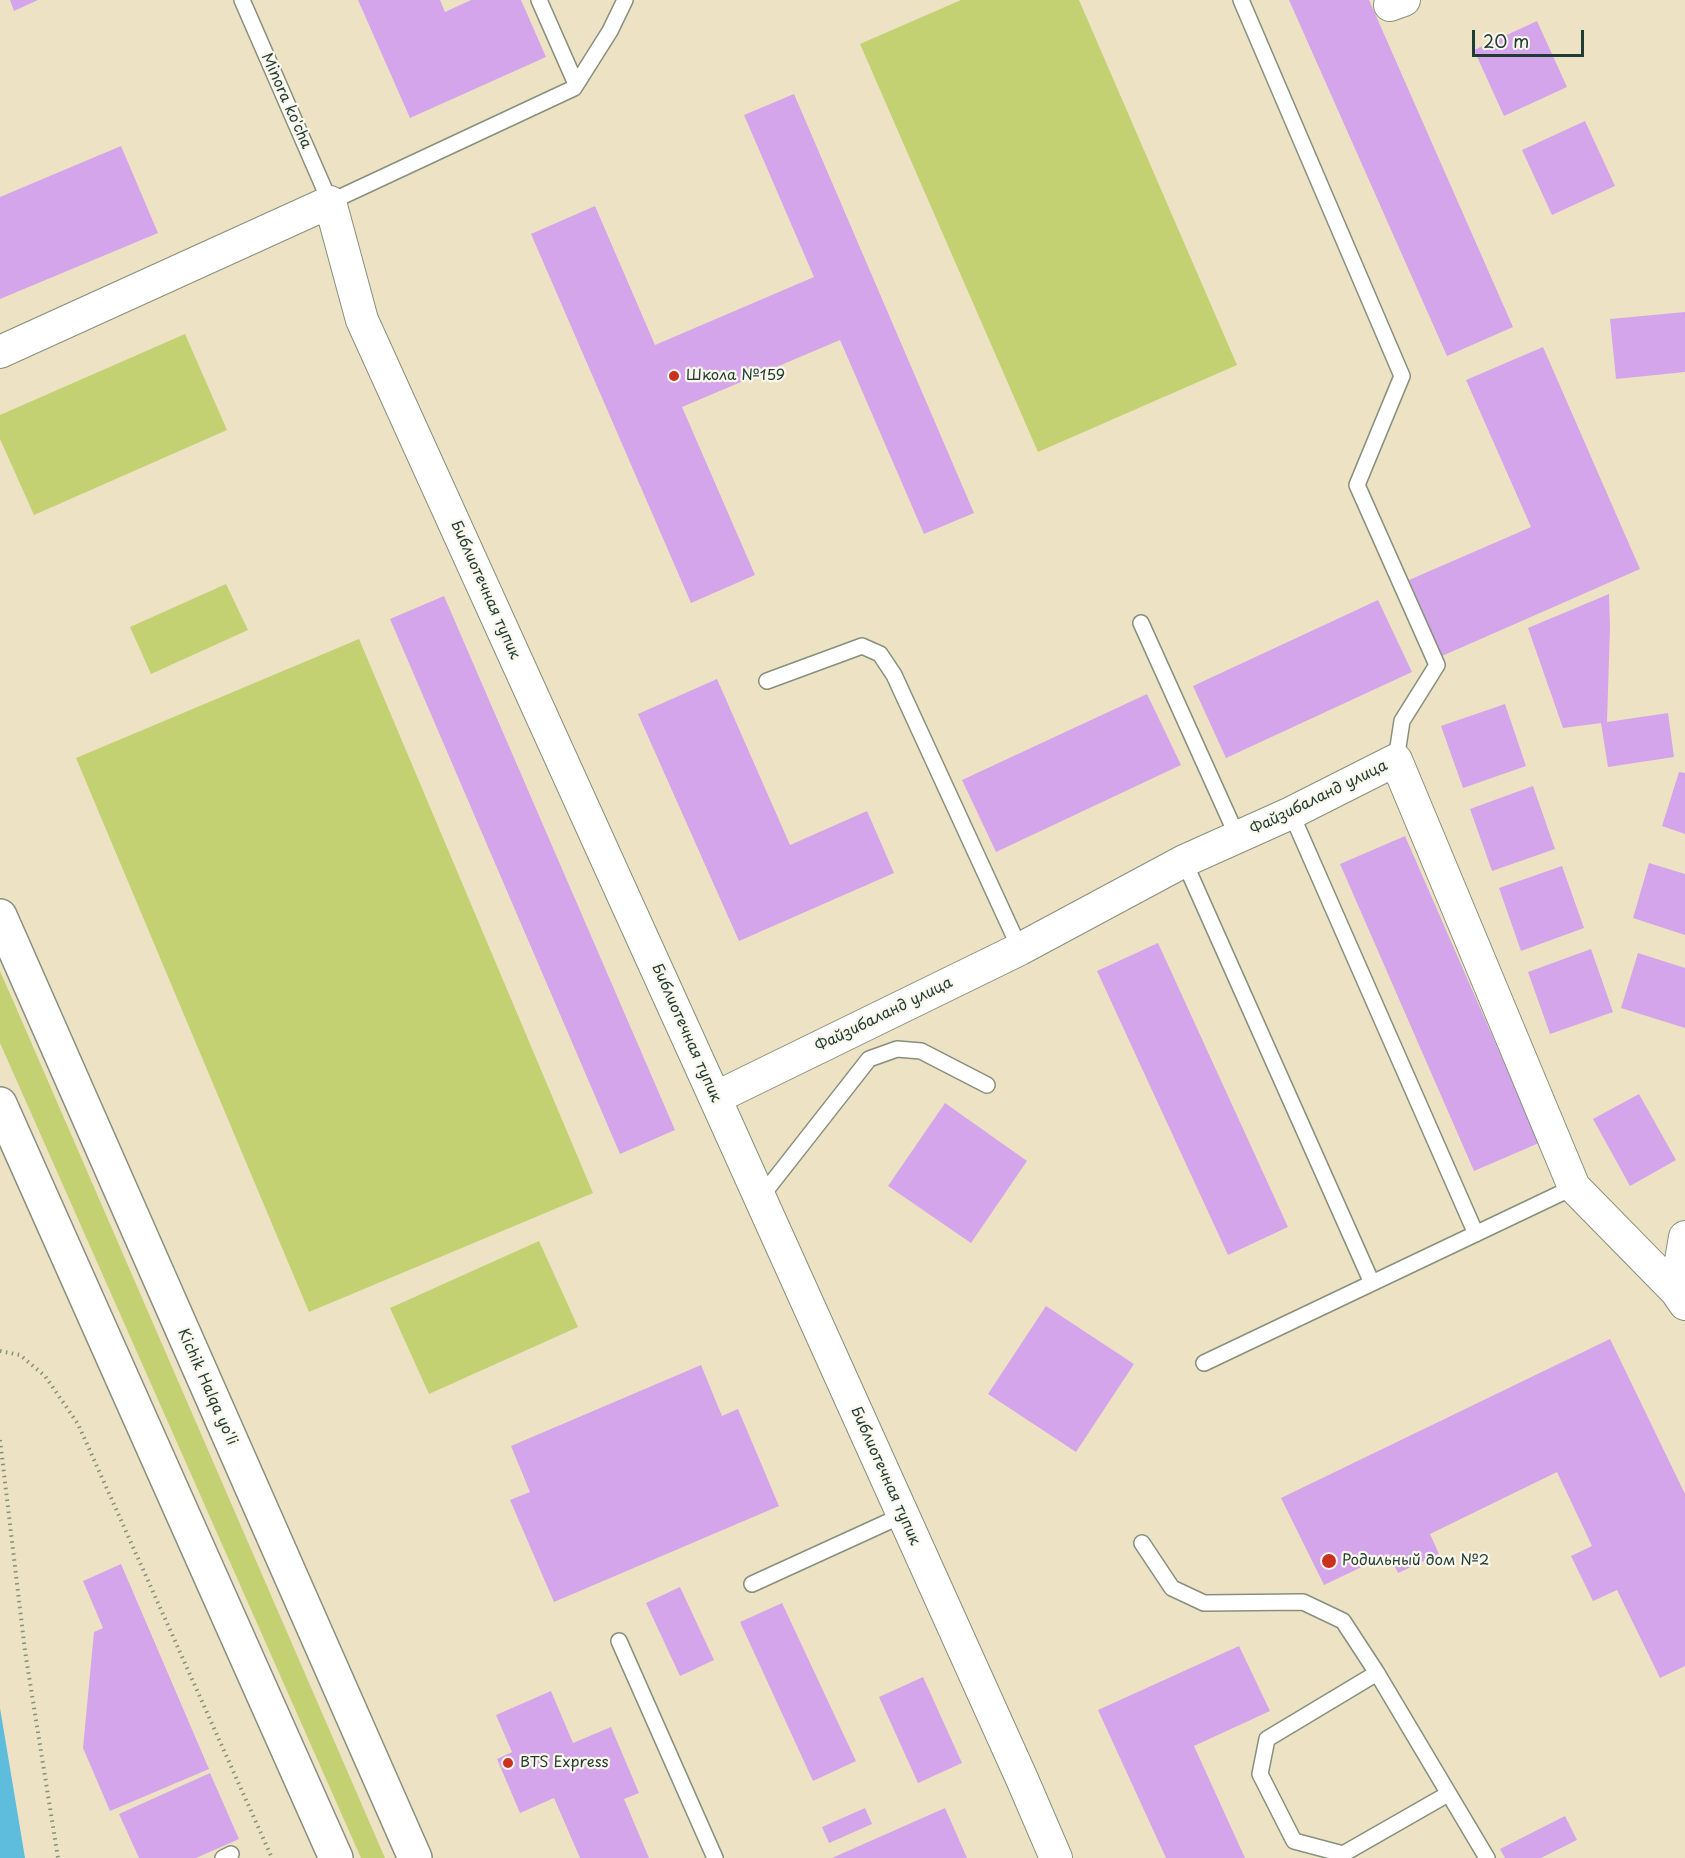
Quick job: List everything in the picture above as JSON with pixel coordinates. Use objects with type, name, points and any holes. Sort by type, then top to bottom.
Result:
[{"type":"highway","name":"Kichik Halqa yo'li","points":[[0,916],[414,1858]]},
{"type":"highway","points":[[0,1104],[336,1858]]},
{"type":"street","points":[[0,352],[330,202]]},
{"type":"street","name":"Библиотечная тупик","points":[[330,202],[362,320],[1056,1858]]},
{"type":"street","name":"Файзибаланд улица","points":[[715,1098],[1020,949],[1184,861],[1291,813],[1396,760],[1575,1187],[1681,1297]]},
{"type":"street","points":[[1681,1297],[1685,1237]]},
{"type":"lane","name":"Minora ko'cha","points":[[242,0],[330,202]]},
{"type":"lane","points":[[539,0],[576,84]]},
{"type":"lane","points":[[330,202],[573,88],[610,31],[625,0]]},
{"type":"lane","points":[[1241,0],[1402,376],[1357,485],[1437,665],[1402,722],[1396,760]]},
{"type":"lane","points":[[1141,623],[1238,838]]},
{"type":"lane","points":[[767,681],[862,646],[880,654],[894,675],[1020,949]]},
{"type":"lane","points":[[1291,813],[1476,1234]]},
{"type":"lane","points":[[1184,861],[1372,1283]]},
{"type":"lane","points":[[760,1198],[870,1059],[897,1049],[921,1051],[987,1085]]},
{"type":"lane","points":[[1204,1363],[1575,1187]]},
{"type":"lane","points":[[752,1584],[903,1515]]},
{"type":"lane","points":[[1142,1543],[1172,1588],[1203,1603],[1303,1602],[1343,1621],[1377,1673],[1487,1858]]},
{"type":"lane","points":[[619,1641],[715,1858]]},
{"type":"lane","points":[[1377,1673],[1267,1739],[1260,1774],[1294,1841],[1343,1854],[1448,1794]]},
{"type":"path","points":[[0,1351],[20,1355],[45,1376],[78,1424],[272,1858]]},
{"type":"path","points":[[0,1440],[25,1651],[58,1858]]},
{"type":"green space","points":[[961,0],[1079,0],[1237,365],[1038,452],[860,44]]},
{"type":"green space","points":[[185,334],[227,430],[34,515],[0,439],[0,415]]},
{"type":"green space","points":[[226,584],[248,630],[151,674],[130,627]]},
{"type":"green space","points":[[359,639],[593,1193],[309,1312],[76,758]]},
{"type":"green space","points":[[0,971],[385,1858],[361,1858],[0,1043]]},
{"type":"green space","points":[[539,1241],[578,1327],[429,1394],[390,1308]]},
{"type":"water","points":[[0,1708],[25,1858],[0,1858]]},
{"type":"building","points":[[10,0],[38,0],[14,11]]},
{"type":"building","points":[[358,0],[440,0],[445,12],[471,0],[521,0],[546,57],[410,118]]},
{"type":"building","points":[[1289,0],[1369,0],[1513,327],[1447,356]]},
{"type":"building","points":[[1537,21],[1567,87],[1504,116],[1474,50]]},
{"type":"building","name":"Школа №159","points":[[794,94],[974,513],[924,534],[840,340],[682,407],[755,575],[691,603],[531,234],[595,206],[655,345],[814,277],[744,115]]},
{"type":"building","points":[[1585,121],[1615,186],[1552,215],[1522,150]]},
{"type":"building","points":[[121,146],[158,233],[0,299],[0,197]]},
{"type":"building","points":[[1685,312],[1685,372],[1616,379],[1610,319]]},
{"type":"building","points":[[1543,347],[1640,569],[1442,656],[1409,580],[1531,527],[1466,380]]},
{"type":"building","points":[[1609,594],[1607,722],[1668,713],[1674,757],[1608,767],[1601,723],[1563,728],[1528,628]]},
{"type":"building","points":[[444,596],[675,1130],[620,1154],[390,619]]},
{"type":"building","points":[[1378,600],[1412,672],[1226,758],[1193,686]]},
{"type":"building","points":[[717,679],[790,845],[867,811],[894,873],[739,941],[638,714]]},
{"type":"building","points":[[1147,694],[1181,765],[996,852],[962,780]]},
{"type":"building","points":[[1505,704],[1526,766],[1463,788],[1441,726]]},
{"type":"building","points":[[1679,772],[1685,773],[1685,834],[1662,826]]},
{"type":"building","points":[[1533,786],[1555,849],[1492,871],[1470,809]]},
{"type":"building","points":[[1405,836],[1539,1143],[1474,1171],[1340,864]]},
{"type":"building","points":[[1649,863],[1685,874],[1685,935],[1633,918]]},
{"type":"building","points":[[1562,866],[1584,928],[1521,951],[1499,888]]},
{"type":"building","points":[[1158,943],[1288,1227],[1228,1255],[1097,971]]},
{"type":"building","points":[[1591,949],[1613,1012],[1550,1034],[1528,972]]},
{"type":"building","points":[[1638,953],[1685,968],[1685,1028],[1621,1008]]},
{"type":"building","points":[[1639,1094],[1676,1160],[1630,1186],[1593,1119]]},
{"type":"building","points":[[945,1103],[1027,1161],[971,1243],[888,1186]]},
{"type":"building","points":[[1046,1306],[1134,1364],[1076,1452],[988,1394]]},
{"type":"building","points":[[1610,1339],[1685,1494],[1685,1666],[1660,1678],[1617,1590],[1593,1601],[1571,1556],[1592,1546],[1557,1472],[1430,1534],[1439,1554],[1398,1573],[1389,1554],[1324,1585],[1281,1498]]},
{"type":"building","points":[[701,1365],[722,1416],[738,1409],[779,1506],[554,1602],[510,1500],[530,1492],[511,1446]]},
{"type":"building","points":[[121,1564],[209,1769],[110,1811],[83,1748],[94,1632],[103,1628],[83,1581]]},
{"type":"building","points":[[680,1587],[714,1660],[680,1676],[646,1603]]},
{"type":"building","points":[[782,1603],[856,1761],[813,1781],[740,1622]]},
{"type":"building","points":[[1239,1646],[1270,1711],[1194,1746],[1245,1858],[1166,1858],[1098,1710]]},
{"type":"building","points":[[923,1677],[962,1763],[918,1783],[879,1697]]},
{"type":"building","points":[[551,1691],[573,1743],[611,1727],[639,1793],[624,1799],[649,1858],[580,1858],[554,1798],[520,1813],[497,1759],[512,1752],[496,1715]]},
{"type":"building","points":[[210,1773],[239,1839],[196,1858],[139,1858],[119,1814]]},
{"type":"building","points":[[865,1808],[872,1824],[829,1843],[822,1827]]},
{"type":"building","points":[[945,1808],[967,1858],[832,1858]]},
{"type":"building","points":[[1565,1816],[1577,1840],[1541,1858],[1505,1858],[1500,1849]]},
{"type":"place","name":"Школа №159","points":[[674,376]]},
{"type":"place","name":"Родильный дом №2","points":[[1329,1561]]},
{"type":"place","name":"BTS Express","points":[[508,1763]]}]
